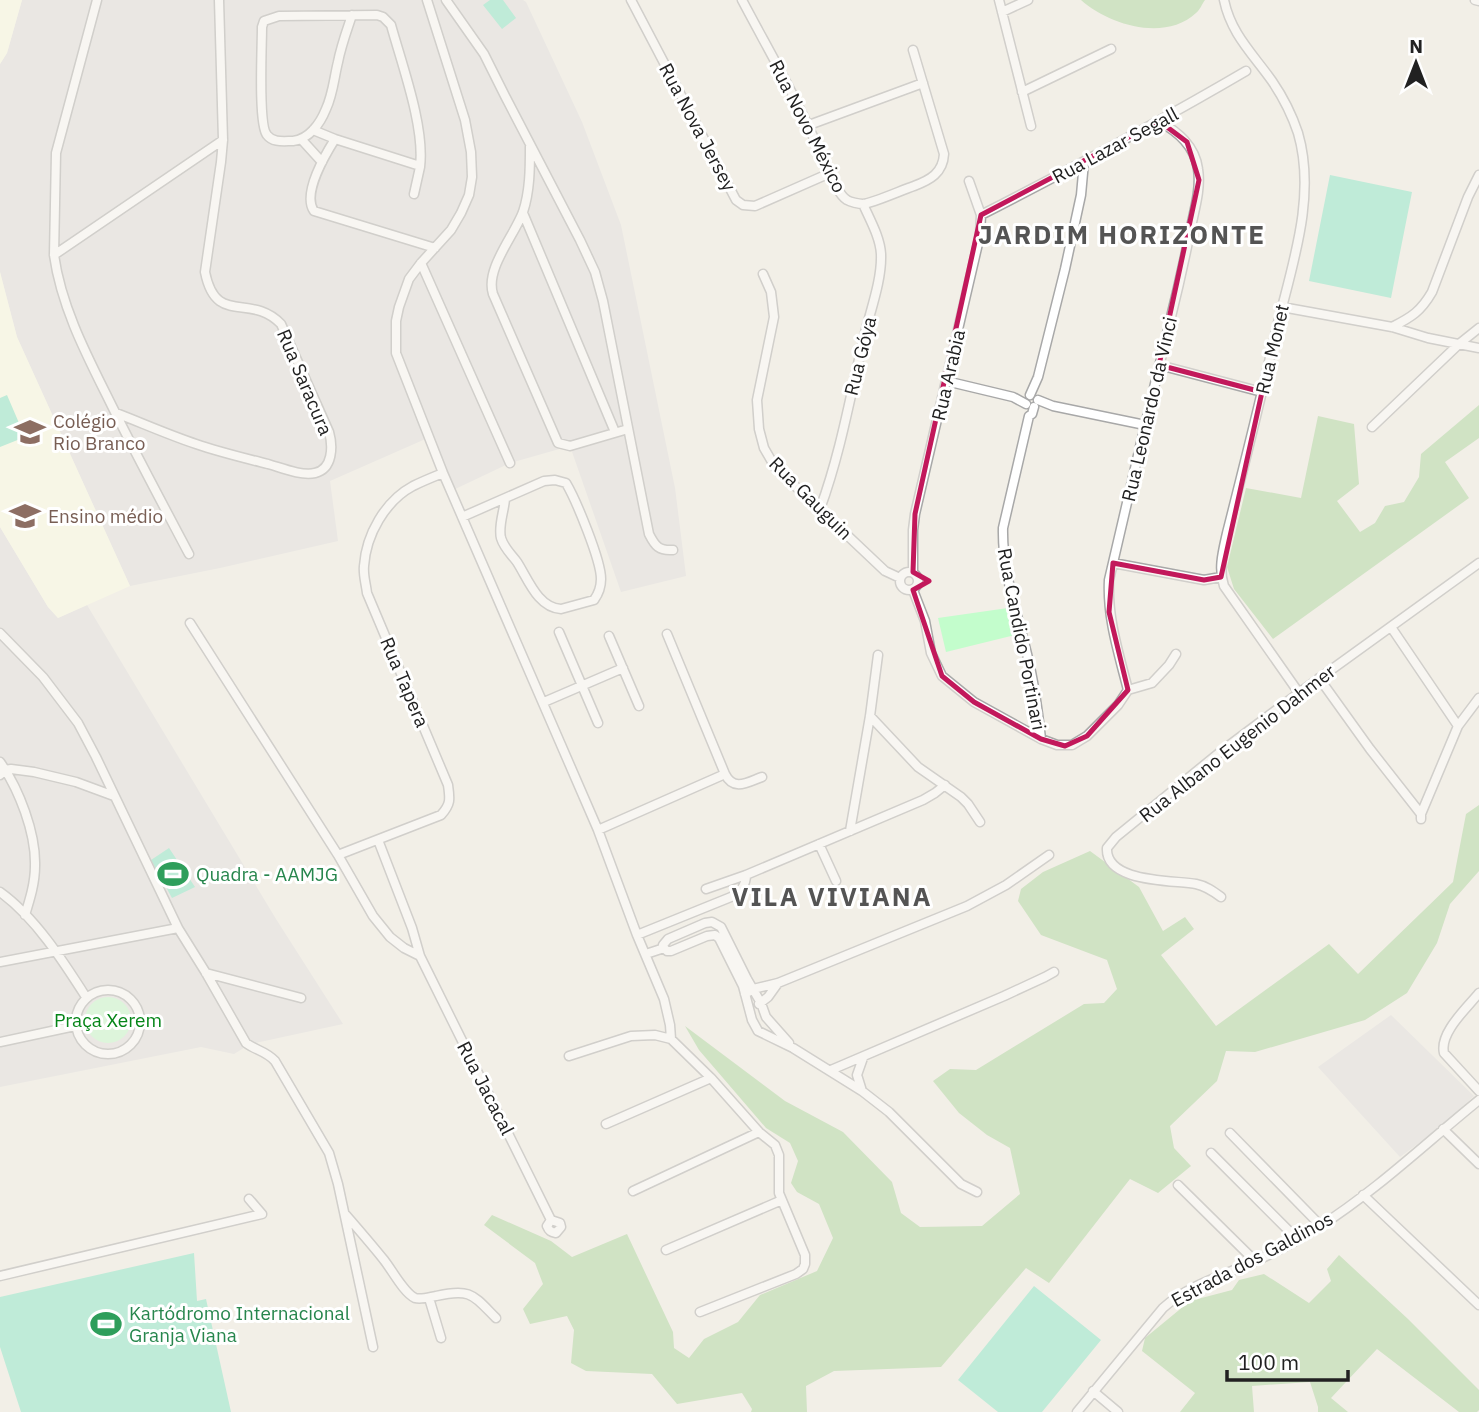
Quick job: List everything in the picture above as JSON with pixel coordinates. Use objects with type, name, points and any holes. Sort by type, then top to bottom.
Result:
[{"type":"street","points":[[97,0],[55,153],[54,255],[60,286],[88,356],[189,554]]},
{"type":"street","name":"Rua Saracura","points":[[116,413],[196,444],[288,470],[308,474],[318,472],[330,458],[332,449],[329,432],[281,324],[267,312],[220,303],[207,285],[205,272],[223,140],[219,0]]},
{"type":"street","points":[[427,0],[465,120],[472,177],[469,195],[451,230],[409,279],[399,307],[396,353],[443,473],[598,830],[664,999],[671,1039]]},
{"type":"street","points":[[446,0],[484,54],[595,272],[649,534],[659,548],[664,551],[673,550]]},
{"type":"street","name":"Rua Nova Jersey","points":[[631,0],[736,200],[743,205],[755,206],[830,173]]},
{"type":"street","name":"Rua Novo México","points":[[742,0],[809,125],[841,195],[846,200],[863,204],[921,184],[932,179],[939,171],[944,154],[923,83]]},
{"type":"street","points":[[999,0],[1031,126]]},
{"type":"street","points":[[1002,12],[1028,0]]},
{"type":"street","name":"Rua Monet","points":[[1221,576],[1227,533],[1300,231],[1305,187],[1304,158],[1298,133],[1281,95],[1237,36],[1224,0]]},
{"type":"street","points":[[352,15],[326,110],[313,130],[302,140],[277,141],[265,131],[262,100],[264,21],[279,16],[352,15],[383,17],[391,25],[417,120],[420,166],[414,194]]},
{"type":"street","points":[[1022,92],[1111,49]]},
{"type":"street","points":[[809,125],[923,83],[913,50]]},
{"type":"street","name":"Rua Lazar Segall","points":[[981,215],[1084,162],[1246,71]]},
{"type":"street","name":"Rua Leonardo da Vinci","points":[[1176,112],[1178,133]]},
{"type":"street","name":"Rua Leonardo da Vinci","points":[[1128,690],[1114,639],[1109,580],[1198,196],[1195,156],[1178,133],[1159,121]]},
{"type":"street","points":[[313,130],[420,166]]},
{"type":"street","points":[[335,139],[321,162],[310,198],[314,211],[435,248]]},
{"type":"street","points":[[54,255],[223,140]]},
{"type":"street","points":[[302,140],[321,162]]},
{"type":"street","points":[[529,143],[530,177],[523,213],[492,275],[491,287],[558,443],[570,446],[628,429]]},
{"type":"street","name":"Rua Candido Portinari","points":[[1041,739],[1027,656],[1006,575],[1003,528],[1065,269],[1081,195],[1084,162]]},
{"type":"street","points":[[1068,170],[1081,185]]},
{"type":"street","points":[[1392,327],[1424,307],[1479,175]]},
{"type":"street","name":"Rua Arabia","points":[[900,578],[903,588],[913,590],[917,587],[919,580],[913,572],[915,514],[975,259],[981,215],[969,181]]},
{"type":"street","name":"Rua Góya","points":[[820,509],[836,457],[880,271],[878,240],[863,204]]},
{"type":"street","points":[[523,213],[615,432]]},
{"type":"street","points":[[421,263],[510,463]]},
{"type":"street","name":"Rua Gauguin","points":[[763,274],[771,292],[774,317],[757,400],[759,429],[768,458],[885,571],[900,578]]},
{"type":"street","points":[[1282,307],[1392,327],[1479,348]]},
{"type":"street","points":[[1372,427],[1479,328]]},
{"type":"street","points":[[1159,365],[1262,392]]},
{"type":"street","points":[[946,381],[1047,407],[1144,425]]},
{"type":"street","name":"Rua Tapera","points":[[338,855],[441,815],[450,799],[448,785],[367,593],[363,569],[374,526],[390,503],[412,486],[443,473]]},
{"type":"street","points":[[463,517],[544,481],[566,483],[599,561],[601,583],[594,600],[556,609],[531,587],[501,538],[500,527],[505,499]]},
{"type":"street","points":[[1113,562],[1204,580],[1221,576],[1224,586],[1299,693]]},
{"type":"street","name":"Rua Albano Eugenio Dahmer","points":[[1221,897],[1197,885],[1129,874],[1108,860],[1107,848],[1116,837],[1219,753],[1479,563]]},
{"type":"street","points":[[900,578],[905,573],[913,572]]},
{"type":"street","name":"Rua Arabia","points":[[913,590],[925,621],[931,653],[942,676],[974,702],[1041,739]]},
{"type":"street","points":[[190,623],[338,855],[373,916],[390,937],[420,956]]},
{"type":"street","points":[[1391,627],[1458,726]]},
{"type":"street","points":[[559,632],[598,723]]},
{"type":"street","points":[[0,633],[43,677],[78,723],[178,928],[246,1043],[270,1055],[275,1061],[329,1153],[373,1347]]},
{"type":"street","points":[[667,634],[728,780],[740,785],[762,777]]},
{"type":"street","points":[[609,636],[639,706]]},
{"type":"street","points":[[1041,739],[1065,746],[1082,740],[1118,705],[1128,690],[1152,683],[1176,654]]},
{"type":"street","points":[[850,831],[878,655]]},
{"type":"street","points":[[544,702],[623,668]]},
{"type":"street","points":[[1319,678],[1421,816],[1458,726],[1479,698]]},
{"type":"street","points":[[870,716],[918,766],[968,804],[980,822]]},
{"type":"street","points":[[25,915],[34,881],[33,838],[24,812],[2,769],[16,769],[76,782],[114,796]]},
{"type":"street","points":[[598,830],[725,774]]},
{"type":"street","points":[[706,889],[746,875],[922,800],[945,785]]},
{"type":"street","name":"Rua Jacacal","points":[[378,840],[420,956],[551,1220]]},
{"type":"street","points":[[819,844],[836,881]]},
{"type":"street","points":[[749,991],[778,983],[968,906],[1006,885],[1049,855]]},
{"type":"street","points":[[637,935],[731,897],[743,888],[746,875]]},
{"type":"street","points":[[0,892],[25,915],[56,951],[86,997]]},
{"type":"street","points":[[664,948],[664,942],[705,923],[715,922],[721,926],[749,991],[752,1020],[758,1031],[793,1048],[862,1091],[889,1112],[961,1184],[977,1192]]},
{"type":"street","points":[[0,962],[178,928]]},
{"type":"street","points":[[664,948],[671,951],[716,935],[749,991],[761,1003],[766,1017],[793,1048]]},
{"type":"street","points":[[673,937],[678,949]]},
{"type":"street","points":[[646,954],[664,948]]},
{"type":"street","points":[[831,1070],[1054,972]]},
{"type":"street","points":[[206,973],[302,998]]},
{"type":"street","points":[[749,1006],[761,1003],[778,983]]},
{"type":"street","points":[[106,989],[126,995],[134,1003],[140,1022],[138,1033],[132,1042],[124,1049],[104,1054],[85,1044],[75,1026],[76,1015],[86,997],[106,989]]},
{"type":"street","points":[[1479,993],[1446,1034],[1442,1048],[1479,1091]]},
{"type":"street","points":[[0,1042],[75,1026]]},
{"type":"street","points":[[758,1031],[775,1028]]},
{"type":"street","points":[[569,1056],[631,1036],[655,1035],[671,1039],[711,1078],[759,1132],[775,1145],[778,1151],[778,1183],[782,1200],[803,1249],[803,1269],[700,1312]]},
{"type":"street","points":[[862,1091],[857,1075],[863,1057]]},
{"type":"street","points":[[606,1124],[711,1078]]},
{"type":"street","name":"Estrada dos Galdinos","points":[[1077,1412],[1173,1299],[1187,1290],[1255,1261],[1321,1226],[1479,1100]]},
{"type":"street","points":[[1443,1129],[1479,1164]]},
{"type":"street","points":[[633,1191],[759,1132]]},
{"type":"street","points":[[1230,1133],[1321,1226]]},
{"type":"street","points":[[1211,1153],[1297,1239]]},
{"type":"street","points":[[1178,1185],[1255,1261]]},
{"type":"street","points":[[1363,1195],[1479,1305]]},
{"type":"street","points":[[0,1276],[262,1214],[249,1199]]},
{"type":"street","points":[[666,1250],[782,1200]]},
{"type":"street","points":[[344,1213],[408,1293],[415,1297],[429,1298],[462,1292],[477,1299],[496,1318]]},
{"type":"street","points":[[429,1298],[440,1338]]},
{"type":"street","points":[[1093,1391],[1118,1412]]},
{"type":"highlighted area","points":[[1159,121],[1187,142],[1199,180],[1159,365],[1262,392],[1221,577],[1204,580],[1113,563],[1109,612],[1128,690],[1087,736],[1065,746],[1041,739],[974,702],[942,676],[913,590],[929,581],[913,572],[915,514],[981,215]]},
{"type":"shaded area","points":[[0,0],[22,0],[7,53],[0,64]]},
{"type":"shaded area","points":[[22,0],[422,0],[454,88],[427,0],[526,2],[582,122],[621,225],[675,488],[686,576],[621,592],[570,446],[510,463],[451,491],[430,437],[330,481],[338,541],[130,586],[17,337],[0,272],[0,64],[7,53]]},
{"type":"shaded area","name":"Colégio Rio Branco","points":[[0,272],[17,337],[130,586],[58,618],[48,607],[0,527]]},
{"type":"shaded area","points":[[0,527],[48,607],[58,618],[87,605],[276,919],[343,1024],[250,1044],[234,1054],[201,1047],[0,1087]]},
{"type":"shaded area","points":[[1391,1015],[1474,1096],[1438,1129],[1400,1157],[1318,1067]]},
{"type":"green space","points":[[490,0],[503,0],[516,18],[502,29],[483,5]]},
{"type":"green space","points":[[1081,0],[1205,0],[1197,12],[1183,22],[1169,27],[1153,28],[1137,27],[1106,17]]},
{"type":"green space","points":[[1330,175],[1412,192],[1391,298],[1309,281]]},
{"type":"green space","points":[[7,395],[25,437],[0,447],[0,398]]},
{"type":"green space","points":[[1479,405],[1479,438],[1445,462],[1469,498],[1273,639],[1234,589],[1227,567],[1246,488],[1301,498],[1318,416],[1354,424],[1359,484],[1337,501],[1360,532],[1375,523],[1385,506],[1404,502],[1419,477],[1421,454]]},
{"type":"green space","points":[[1008,608],[1015,635],[946,652],[938,618]]},
{"type":"green space","points":[[1479,805],[1479,871],[1450,904],[1437,943],[1407,993],[1365,1020],[1255,1052],[1226,1051],[1217,1081],[1170,1126],[1174,1148],[1191,1166],[1158,1193],[1130,1179],[1049,1283],[1026,1268],[941,1367],[834,1371],[806,1386],[807,1412],[751,1412],[752,1409],[742,1393],[677,1404],[652,1374],[586,1371],[571,1363],[574,1330],[567,1316],[530,1324],[523,1309],[543,1284],[535,1263],[484,1225],[492,1215],[551,1241],[572,1257],[627,1234],[673,1332],[674,1348],[689,1358],[704,1339],[738,1322],[760,1295],[817,1271],[833,1238],[819,1204],[797,1192],[791,1183],[798,1161],[790,1143],[766,1128],[699,1050],[685,1026],[785,1101],[843,1132],[892,1182],[901,1213],[920,1227],[982,1226],[1020,1194],[1010,1148],[987,1135],[959,1113],[933,1081],[950,1069],[976,1070],[1084,1004],[1104,1003],[1117,989],[1107,960],[1041,935],[1018,901],[1021,889],[1043,872],[1090,851],[1139,887],[1163,931],[1185,917],[1194,929],[1161,955],[1216,1026],[1329,944],[1358,974],[1453,882],[1466,814]]},
{"type":"green space","name":"Quadra - AAMJG","points":[[169,848],[195,887],[172,898],[151,860]]},
{"type":"green space","name":"Praça Xerem","points":[[108,997],[124,1004],[131,1020],[124,1036],[108,1043],[92,1036],[85,1020],[92,1004]]},
{"type":"green space","name":"Kartódromo Internacional Granja Viana","points":[[194,1253],[197,1301],[206,1299],[231,1412],[21,1412],[0,1347],[0,1297]]},
{"type":"green space","points":[[1339,1255],[1479,1390],[1477,1412],[1459,1412],[1377,1349],[1331,1398],[1348,1412],[1318,1412],[1310,1382],[1252,1386],[1254,1412],[1180,1412],[1195,1393],[1142,1351],[1145,1338],[1190,1301],[1232,1290],[1239,1280],[1264,1274],[1309,1303],[1331,1281],[1327,1269]]},
{"type":"green space","points":[[1034,1286],[1101,1340],[1042,1412],[998,1412],[958,1380]]},
{"type":"place","name":"Colégio Rio Branco","points":[[30,432]]},
{"type":"place","name":"Ensino médio","points":[[25,516]]},
{"type":"place","name":"Quadra - AAMJG","points":[[173,874]]},
{"type":"place","name":"Kartódromo Internacional Granja Viana","points":[[106,1324]]},
{"type":"district","name":"JARDIM HORIZONTE","points":[[1122,234]]},
{"type":"district","name":"VILA VIVIANA","points":[[832,896]]}]
